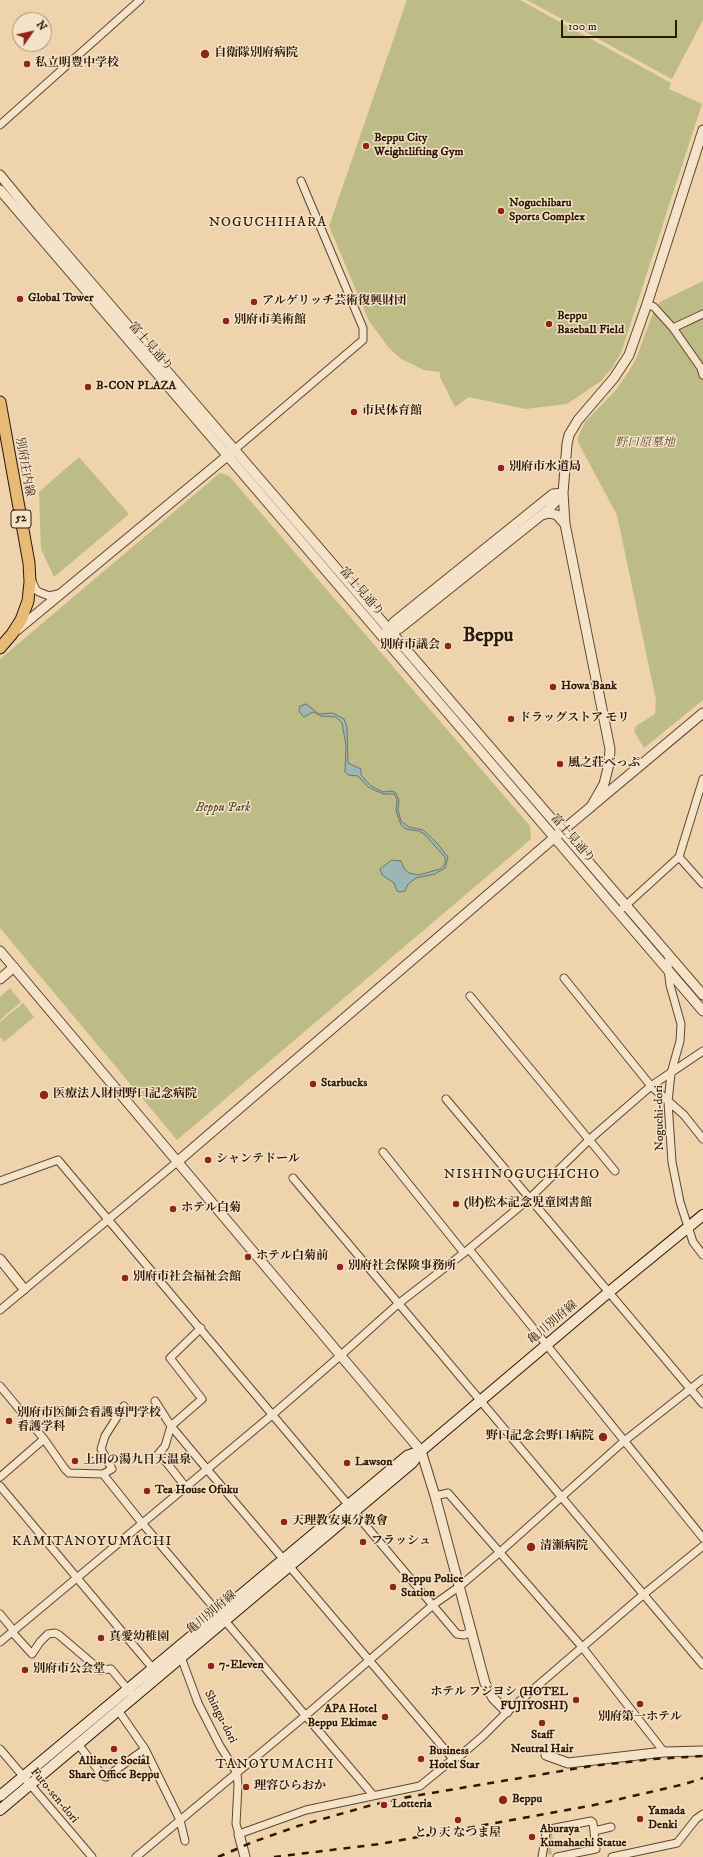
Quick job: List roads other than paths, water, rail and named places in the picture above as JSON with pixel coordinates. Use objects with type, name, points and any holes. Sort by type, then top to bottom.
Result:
[{"type":"main road","name":"別府庄内線","points":[[0,402],[4,442],[30,573],[28,601],[21,620],[0,648]]},
{"type":"main road","name":"亀川別府線","points":[[0,1796],[23,1776],[131,1693],[351,1508],[412,1463],[421,1451],[609,1292],[703,1215]]},
{"type":"main road","name":"亀川別府線","points":[[156,1672],[181,1657],[221,1617]]},
{"type":"main road","name":"亀川別府線","points":[[0,1810],[118,1710],[131,1693]]},
{"type":"street","points":[[0,125],[140,0]]},
{"type":"street","points":[[591,807],[604,784],[609,764],[610,749],[565,524],[563,493],[565,453],[569,435],[578,420],[614,378],[626,360],[647,304],[703,130]]},
{"type":"street","points":[[0,174],[231,453]]},
{"type":"street","points":[[12,634],[231,453],[363,340],[363,328],[301,181]]},
{"type":"street","name":"富士見通り","points":[[0,190],[388,633],[558,834],[619,912],[703,1011]]},
{"type":"street","points":[[647,304],[654,307],[673,328],[701,368],[703,375]]},
{"type":"street","points":[[673,328],[703,314]]},
{"type":"street","points":[[388,633],[542,514],[553,505],[563,493]]},
{"type":"street","points":[[388,633],[553,494],[563,493]]},
{"type":"street","points":[[542,514],[549,512],[557,515],[565,524]]},
{"type":"street","points":[[30,573],[34,587],[38,592],[49,596],[63,592]]},
{"type":"street","points":[[0,1310],[177,1162],[558,834],[703,713]]},
{"type":"street","points":[[619,912],[679,857],[703,779]]},
{"type":"street","points":[[558,834],[626,906],[703,995]]},
{"type":"street","points":[[679,857],[703,884]]},
{"type":"street","points":[[0,951],[421,1451],[435,1496],[486,1683],[492,1698],[507,1712]]},
{"type":"street","name":"Noguchi-dori","points":[[669,954],[668,970],[670,985],[681,1024],[680,1041],[670,1073],[668,1102],[674,1175],[680,1202],[693,1242],[703,1255]]},
{"type":"street","points":[[0,979],[14,967]]},
{"type":"street","points":[[564,978],[651,1086],[684,1115],[703,1139]]},
{"type":"street","points":[[470,996],[615,1171]]},
{"type":"street","points":[[0,1642],[206,1468],[272,1415],[398,1304],[466,1251],[530,1198],[590,1139],[651,1086],[703,1051]]},
{"type":"street","points":[[446,1099],[703,1404]]},
{"type":"street","points":[[383,1152],[546,1346],[703,1538]]},
{"type":"street","points":[[0,1181],[58,1160],[107,1220],[201,1328],[272,1415],[457,1634],[464,1635],[472,1631]]},
{"type":"street","points":[[293,1178],[703,1665]]},
{"type":"street","points":[[0,1259],[24,1289]]},
{"type":"street","points":[[185,1486],[159,1453],[166,1446],[171,1426],[202,1399],[170,1358],[201,1328]]},
{"type":"street","points":[[136,1857],[305,1716],[433,1605],[460,1586],[500,1552],[624,1442],[703,1379]]},
{"type":"street","points":[[0,1386],[44,1439],[69,1473],[103,1474],[112,1469],[101,1449],[105,1436],[124,1406]]},
{"type":"street","points":[[155,1401],[171,1426],[453,1759]]},
{"type":"street","points":[[0,1477],[44,1439]]},
{"type":"street","points":[[103,1474],[221,1617],[373,1795]]},
{"type":"street","points":[[0,1486],[156,1672]]},
{"type":"street","points":[[435,1496],[448,1493],[583,1648],[664,1752]]},
{"type":"street","points":[[239,1834],[306,1810],[420,1786],[453,1759],[461,1755],[507,1712],[644,1594],[703,1546]]},
{"type":"street","points":[[0,1614],[32,1654],[48,1634],[55,1633],[100,1670],[110,1669],[131,1693]]},
{"type":"street","name":"Shingu-dori","points":[[181,1657],[198,1703],[220,1746],[237,1772]]},
{"type":"street","points":[[118,1710],[145,1749],[180,1820],[185,1841]]},
{"type":"street","points":[[78,1744],[103,1776],[106,1777],[145,1749]]},
{"type":"street","name":"Furo-sen-dori","points":[[0,1749],[92,1857]]},
{"type":"street","points":[[546,1755],[568,1763],[664,1752],[703,1750]]},
{"type":"street","points":[[237,1772],[238,1785],[236,1824],[245,1857]]},
{"type":"street","points":[[612,1857],[677,1843],[696,1819],[703,1814]]},
{"type":"street","points":[[542,1857],[546,1833],[554,1827],[588,1820],[593,1823],[596,1849],[557,1857]]},
{"type":"street","points":[[594,1831],[611,1827]]},
{"type":"water","points":[[306,704],[319,714],[333,713],[344,719],[347,727],[348,763],[361,769],[361,775],[371,786],[383,792],[392,791],[396,793],[399,800],[398,810],[401,821],[409,827],[423,830],[437,843],[448,857],[445,868],[435,874],[416,878],[408,884],[405,891],[400,892],[397,891],[394,883],[382,875],[380,869],[392,860],[401,861],[405,870],[409,873],[419,875],[440,869],[445,864],[445,857],[424,834],[419,831],[406,829],[401,825],[396,811],[397,799],[394,794],[384,794],[376,791],[368,787],[358,776],[348,775],[345,772],[346,745],[342,723],[336,717],[321,716],[313,712],[304,717],[299,711],[300,706]]},
{"type":"railway","points":[[218,1857],[253,1842],[298,1826],[372,1805],[408,1797],[591,1766],[654,1759],[703,1756]]},
{"type":"railway","points":[[274,1857],[380,1844],[594,1805],[685,1784],[703,1778]]},
{"type":"place","name":"自衛隊別府病院","points":[[205,54]]},
{"type":"place","name":"私立明豊中学校","points":[[27,64]]},
{"type":"place","name":"Beppu City Weightlifting Gym","points":[[366,146]]},
{"type":"place","name":"Noguchibaru Sports Complex","points":[[501,211]]},
{"type":"place","name":"Global Tower","points":[[20,299]]},
{"type":"place","name":"アルゲリッチ芸術復興財団","points":[[254,302]]},
{"type":"place","name":"別府市美術館","points":[[226,321]]},
{"type":"place","name":"Beppu Baseball Field","points":[[549,324]]},
{"type":"place","name":"B-CON PLAZA","points":[[88,387]]},
{"type":"place","name":"市民体育館","points":[[354,412]]},
{"type":"place","name":"別府市水道局","points":[[501,468]]},
{"type":"place","name":"別府市議会","points":[[448,646]]},
{"type":"place","name":"Howa Bank","points":[[553,687]]},
{"type":"place","name":"ドラッグストア モリ","points":[[511,719]]},
{"type":"place","name":"風之荘べっぷ","points":[[560,764]]},
{"type":"place","name":"Starbucks","points":[[313,1084]]},
{"type":"place","name":"医療法人財団野口記念病院","points":[[44,1095]]},
{"type":"place","name":"シャンテドール","points":[[208,1160]]},
{"type":"place","name":"(財)松本記念児童図書館","points":[[456,1204]]},
{"type":"place","name":"ホテル白菊","points":[[173,1209]]},
{"type":"place","name":"ホテル白菊前","points":[[248,1257]]},
{"type":"place","name":"別府社会保険事務所","points":[[340,1267]]},
{"type":"place","name":"別府市社会福祉会館","points":[[125,1278]]},
{"type":"place","name":"別府市医師会看護専門学校 看護学科","points":[[9,1421]]},
{"type":"place","name":"野口記念会野口病院","points":[[603,1437]]},
{"type":"place","name":"上田の湯九日天温泉","points":[[75,1461]]},
{"type":"place","name":"Lawson","points":[[347,1463]]},
{"type":"place","name":"Tea House Ofuku","points":[[147,1491]]},
{"type":"place","name":"天理教安東分教會","points":[[284,1522]]},
{"type":"place","name":"フラッシュ","points":[[363,1542]]},
{"type":"place","name":"清瀬病院","points":[[531,1547]]},
{"type":"place","name":"Beppu Police Station","points":[[393,1587]]},
{"type":"place","name":"真愛幼稚園","points":[[101,1638]]},
{"type":"place","name":"7-Eleven","points":[[211,1666]]},
{"type":"place","name":"別府市公会堂","points":[[25,1670]]},
{"type":"place","name":"ホテル フジヨシ (HOTEL FUJIYOSHI)","points":[[576,1700]]},
{"type":"place","name":"別府第一ホテル","points":[[640,1704]]},
{"type":"place","name":"APA Hotel Beppu Ekimae","points":[[385,1717]]},
{"type":"place","name":"Staff Neutral Hair","points":[[542,1723]]},
{"type":"place","name":"Alliance Social Share Office Beppu","points":[[114,1749]]},
{"type":"place","name":"Business Hotel Star","points":[[421,1759]]},
{"type":"place","name":"理容ひらおか","points":[[246,1787]]},
{"type":"place","name":"Beppu","points":[[503,1800]]},
{"type":"place","name":"Lotteria","points":[[384,1805]]},
{"type":"place","name":"Yamada Denki","points":[[640,1819]]},
{"type":"place","name":"とり天 なつま屋","points":[[458,1820]]},
{"type":"place","name":"Aburaya Kumahachi Statue","points":[[532,1837]]},
{"type":"district","name":"NOGUCHIHARA","points":[[268,223]]},
{"type":"district","name":"Beppu","points":[[488,637]]},
{"type":"district","name":"NISHINOGUCHICHO","points":[[522,1175]]},
{"type":"district","name":"KAMITANOYUMACHI","points":[[92,1542]]},
{"type":"district","name":"TANOYUMACHI","points":[[275,1765]]},
{"type":"park label","name":"野口原墓地","points":[[645,444]]},
{"type":"park label","name":"Beppu Park","points":[[223,809]]}]
